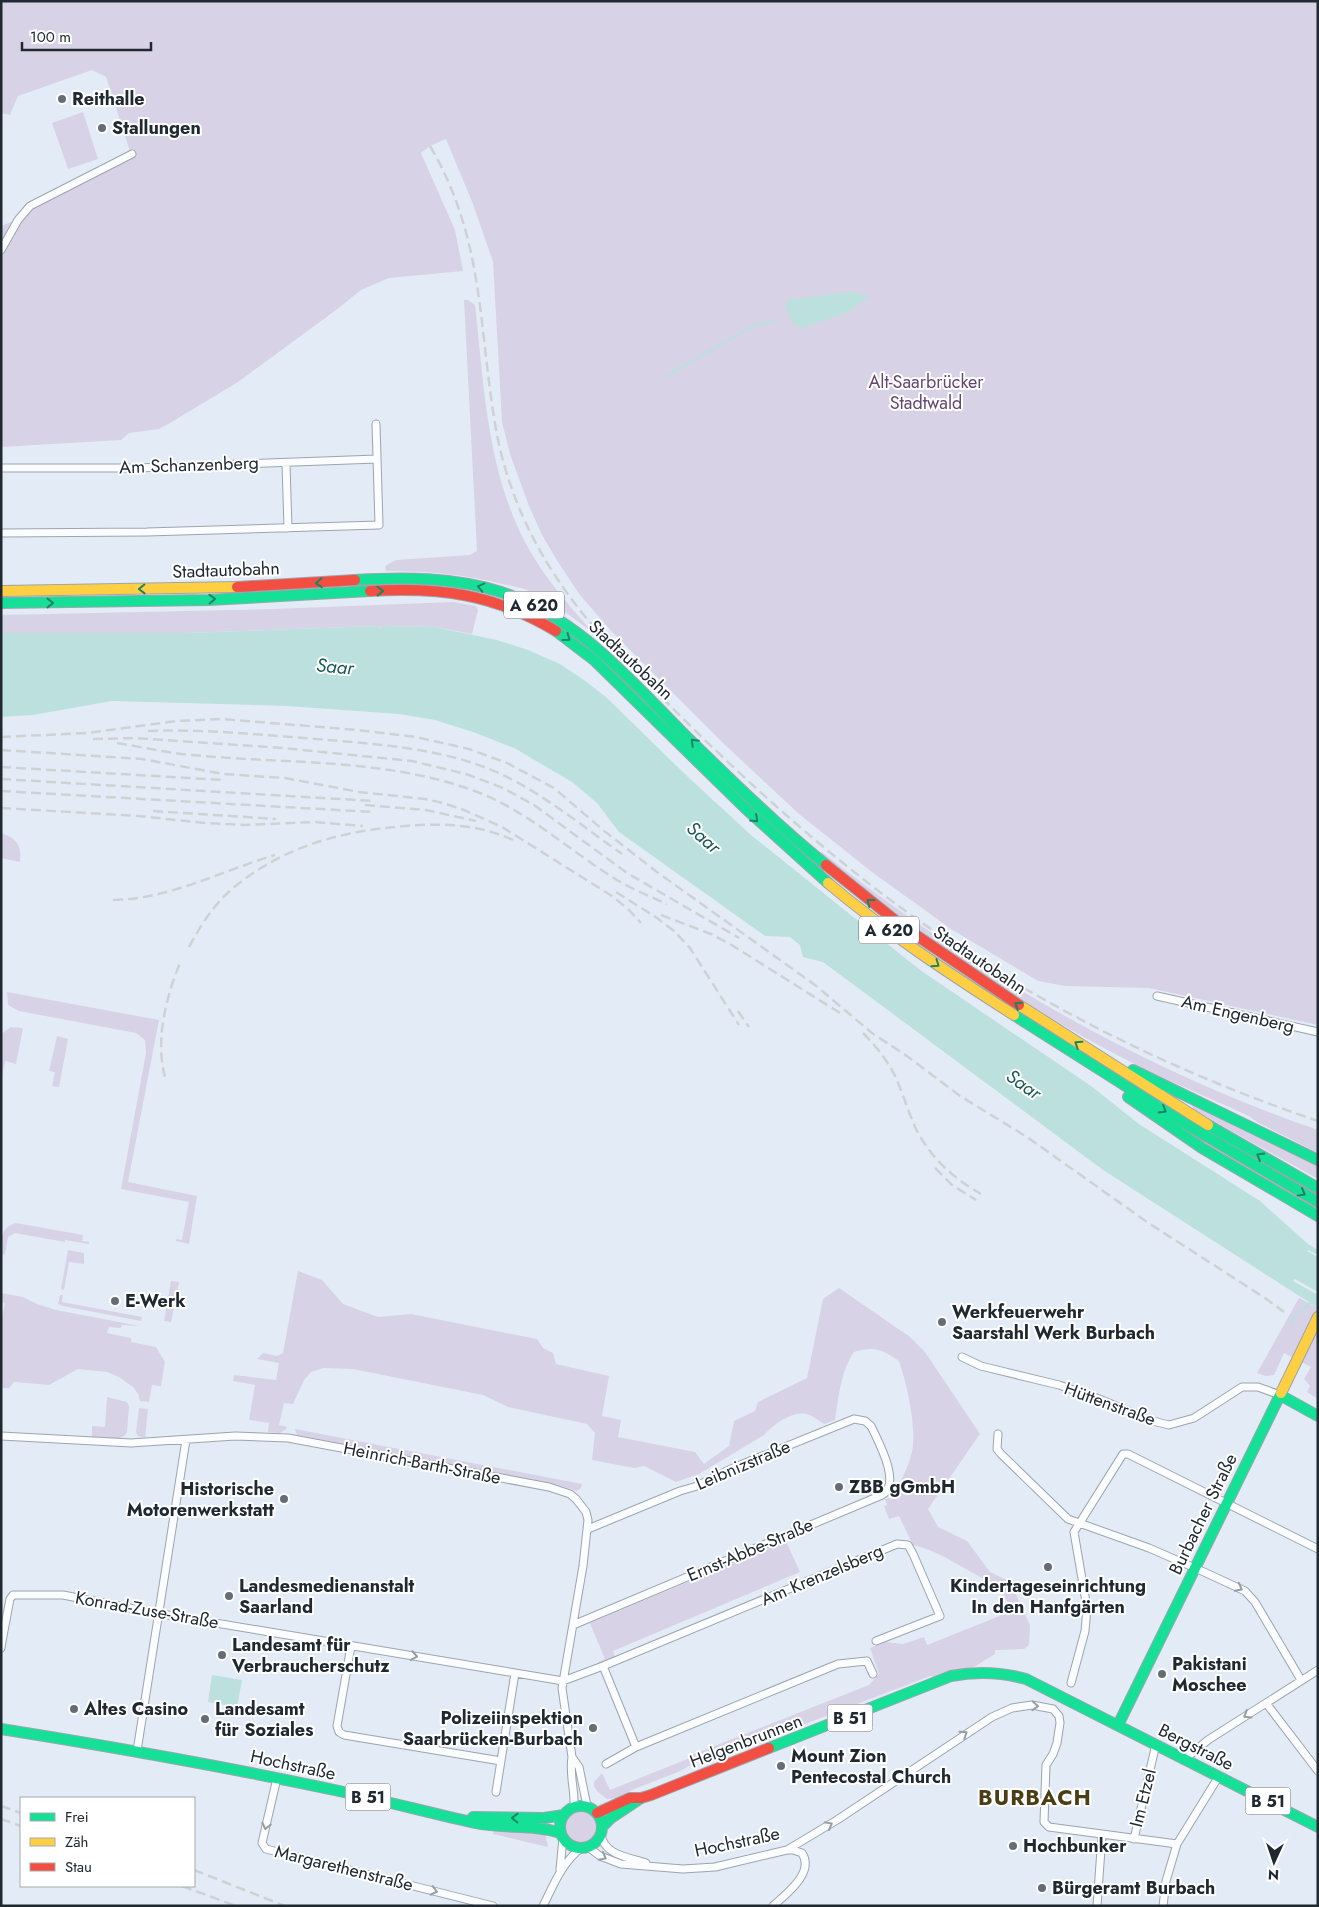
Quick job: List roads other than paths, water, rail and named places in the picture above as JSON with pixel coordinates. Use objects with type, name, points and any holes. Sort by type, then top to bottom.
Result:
[{"type":"main road","name":"Stadtautobahn","points":[[1,591],[170,588],[417,579],[464,583],[487,588],[533,605],[576,630],[602,651],[753,801],[848,884],[901,926],[954,963],[1098,1056]]},
{"type":"main road","name":"Stadtautobahn","points":[[1,603],[171,601],[417,590],[470,596],[506,606],[528,615],[570,639],[594,660],[745,810],[792,853],[841,893],[949,973],[1092,1066]]},
{"type":"main road","points":[[1098,1056],[1148,1076],[1318,1160]]},
{"type":"main road","name":"A 620","points":[[1098,1056],[1271,1162],[1318,1188]]},
{"type":"main road","points":[[1092,1066],[1118,1090],[1172,1129],[1226,1163],[1318,1216]]},
{"type":"main road","name":"A 620","points":[[1092,1066],[1264,1172],[1318,1202]]},
{"type":"main road","name":"Burbacher Straße","points":[[1118,1725],[1318,1317]]},
{"type":"main road","points":[[1280,1395],[1318,1416]]},
{"type":"main road","name":"Helgenbrunnen","points":[[597,1812],[630,1798],[641,1798],[958,1675],[981,1671],[1005,1673],[1026,1679],[1060,1696]]},
{"type":"main road","name":"Bergstraße","points":[[1060,1696],[1318,1826]]},
{"type":"main road","name":"Hochstraße","points":[[1,1729],[137,1751],[277,1778],[491,1826],[547,1828],[562,1835]]},
{"type":"main road","name":"Helgenbrunnen","points":[[602,1831],[614,1815],[633,1806],[641,1798]]},
{"type":"main road","points":[[574,1806],[588,1806],[597,1812],[600,1817],[602,1831]]},
{"type":"main road","name":"B 51","points":[[564,1814],[574,1806]]},
{"type":"main road","points":[[562,1835],[560,1825],[564,1814]]},
{"type":"main road","name":"Hochstraße","points":[[458,1818],[544,1818],[564,1814]]},
{"type":"main road","name":"B 51","points":[[562,1835],[573,1846],[585,1847],[594,1843],[602,1831]]},
{"type":"street","points":[[1,250],[18,220],[30,206],[132,154]]},
{"type":"street","points":[[1,533],[148,532],[379,525],[376,424]]},
{"type":"street","name":"Am Schanzenberg","points":[[1,468],[137,468],[377,459]]},
{"type":"street","points":[[286,463],[288,528]]},
{"type":"street","name":"Am Engenberg","points":[[1157,996],[1318,1032]]},
{"type":"street","name":"Hüttenstraße","points":[[962,1357],[989,1368],[1059,1385],[1168,1425],[1194,1418],[1242,1387],[1258,1387],[1280,1395]]},
{"type":"street","name":"Leibnizstraße","points":[[588,1529],[680,1491],[697,1486],[733,1468],[854,1419],[864,1421],[871,1426],[882,1452]]},
{"type":"street","points":[[998,1434],[997,1449],[1062,1514],[1079,1523],[1149,1548],[1240,1588],[1251,1596],[1301,1680]]},
{"type":"street","name":"Heinrich-Barth-Straße","points":[[1,1436],[131,1444],[235,1436],[288,1438],[560,1490],[570,1494],[583,1506],[588,1520],[563,1680],[565,1712],[572,1757],[570,1768],[574,1788],[574,1806]]},
{"type":"street","points":[[137,1751],[186,1440]]},
{"type":"street","name":"Ernst-Abbe-Straße","points":[[573,1624],[885,1493],[890,1486],[891,1476],[882,1452]]},
{"type":"street","points":[[1071,1682],[1087,1619],[1087,1608],[1074,1532],[1123,1454],[1128,1454],[1318,1549]]},
{"type":"street","name":"Am Krenzelsberg","points":[[563,1680],[603,1666],[903,1543],[908,1545],[913,1554],[940,1616],[876,1641]]},
{"type":"street","name":"Konrad-Zuse-Straße","points":[[1,1648],[10,1599],[13,1595],[63,1595],[159,1614],[563,1680]]},
{"type":"street","points":[[352,1646],[337,1726],[339,1732],[344,1735],[501,1761]]},
{"type":"street","points":[[606,1764],[636,1747],[838,1664],[867,1661],[872,1674]]},
{"type":"street","points":[[603,1666],[636,1747]]},
{"type":"street","points":[[1185,1759],[1208,1740],[1318,1670]]},
{"type":"street","points":[[496,1792],[515,1673]]},
{"type":"street","points":[[1266,1703],[1318,1771]]},
{"type":"street","name":"Hochstraße","points":[[585,1847],[611,1861],[630,1865],[651,1865],[683,1869],[704,1868],[787,1850],[837,1820],[970,1730],[1012,1708],[1026,1706],[1042,1706],[1057,1713],[1060,1722],[1058,1742],[1046,1765],[1044,1822],[1049,1827],[1102,1835]]},
{"type":"street","name":"Im Etzel","points":[[1156,1744],[1134,1839],[1177,1844]]},
{"type":"street","name":"Heinrich-Barth-Straße","points":[[572,1757],[579,1767],[588,1806]]},
{"type":"street","points":[[1163,1906],[1166,1881],[1177,1844],[1219,1776]]},
{"type":"street","name":"Margarethenstraße","points":[[277,1778],[262,1843],[266,1849],[493,1906]]},
{"type":"street","name":"Hochstraße","points":[[602,1831],[603,1843],[608,1849],[651,1865]]},
{"type":"street","points":[[560,1870],[562,1835]]},
{"type":"street","points":[[1097,1906],[1102,1835],[1134,1839]]},
{"type":"street","points":[[543,1906],[560,1870],[572,1855],[585,1847]]},
{"type":"street","points":[[773,1906],[794,1885],[805,1869],[806,1862],[802,1853],[787,1850]]},
{"type":"water","points":[[850,292],[870,296],[848,312],[803,328],[794,325],[785,307],[787,300]]},
{"type":"water","name":"Saar","points":[[377,626],[380,629],[383,626],[434,627],[497,640],[528,650],[560,664],[584,680],[607,698],[751,835],[923,972],[1091,1086],[1139,1124],[1260,1201],[1308,1244],[1318,1250],[1318,1255],[1307,1251],[1318,1257],[1318,1292],[1295,1279],[1293,1281],[1318,1295],[1318,1308],[1103,1170],[823,962],[803,957],[800,945],[790,937],[765,936],[619,832],[597,803],[572,782],[514,748],[435,720],[399,714],[287,706],[112,701],[33,715],[1,717],[1,633],[187,633]]},
{"type":"water","points":[[212,1675],[242,1680],[237,1707],[208,1702]]},
{"type":"waterway","points":[[666,376],[755,325],[775,321]]},
{"type":"waterway","name":"BURBACH","points":[[1297,1313],[1313,1301],[1318,1302]]},
{"type":"waterway","name":"BURBACH","points":[[1291,1323],[1295,1317]]},
{"type":"railway","points":[[430,146],[448,182],[471,252],[497,435],[511,486],[520,510],[543,556],[588,620],[686,722],[790,819],[863,879],[915,918],[1023,988],[1080,1019],[1197,1075],[1318,1121]]},
{"type":"railway","points":[[1,737],[87,733],[177,721],[221,719],[358,730],[416,737],[469,749],[507,763],[554,788],[603,830],[657,872],[815,985],[872,1033],[907,1056],[960,1096],[1027,1137],[1147,1222],[1284,1312]]},
{"type":"railway","points":[[148,731],[226,732],[354,742],[454,757],[501,774],[533,791],[622,854]]},
{"type":"railway","points":[[93,739],[135,738],[282,748],[412,761],[466,774],[503,788],[534,805],[627,873],[739,938]]},
{"type":"railway","points":[[117,743],[192,755],[369,767],[404,772],[438,780],[472,790],[509,807],[543,828],[616,879],[637,891],[667,904]]},
{"type":"railway","points":[[1,750],[142,759],[223,774],[285,778],[359,792],[425,799],[443,803],[502,827],[612,896],[641,923]]},
{"type":"railway","points":[[1,767],[223,780]]},
{"type":"railway","points":[[1,779],[373,801]]},
{"type":"railway","points":[[1,791],[373,812]]},
{"type":"railway","points":[[365,805],[426,810],[476,821]]},
{"type":"railway","points":[[1,808],[138,816],[245,825],[314,822],[363,826]]},
{"type":"railway","points":[[153,811],[276,819]]},
{"type":"railway","points":[[189,947],[210,913],[238,884],[276,859],[317,842],[382,828],[432,825],[473,828],[513,840]]},
{"type":"railway","points":[[113,900],[155,895],[175,890],[275,855]]},
{"type":"railway","points":[[616,892],[657,918],[674,931],[690,948],[739,1025]]},
{"type":"railway","points":[[661,915],[711,934],[730,944],[840,1013]]},
{"type":"railway","points":[[165,1077],[162,1063],[162,1034],[166,1004],[180,963]]},
{"type":"railway","points":[[738,1011],[749,1027]]},
{"type":"railway","points":[[863,1033],[881,1053],[892,1070],[916,1129],[929,1149],[952,1174],[981,1194]]},
{"type":"railway","points":[[935,1168],[952,1185],[976,1200]]},
{"type":"railway","points":[[1,1806],[20,1813]]},
{"type":"railway","points":[[1,1819],[20,1826]]},
{"type":"railway","points":[[195,1870],[285,1906]]},
{"type":"railway","points":[[185,1887],[236,1906]]},
{"type":"place","name":"Reithalle","points":[[62,99]]},
{"type":"place","name":"Stallungen","points":[[102,128]]},
{"type":"place","name":"E-Werk","points":[[115,1301]]},
{"type":"place","name":"Werkfeuerwehr Saarstahl Werk Burbach","points":[[942,1322]]},
{"type":"place","name":"ZBB gGmbH","points":[[839,1487]]},
{"type":"place","name":"Historische Motorenwerkstatt","points":[[284,1499]]},
{"type":"place","name":"Kindertageseinrichtung In den Hanfgärten","points":[[1048,1567]]},
{"type":"place","name":"Landesmedienanstalt Saarland","points":[[229,1596]]},
{"type":"place","name":"Landesamt für Verbraucherschutz","points":[[222,1655]]},
{"type":"place","name":"Pakistani Moschee","points":[[1162,1674]]},
{"type":"place","name":"Altes Casino","points":[[74,1709]]},
{"type":"place","name":"Landesamt für Soziales","points":[[205,1719]]},
{"type":"place","name":"Polizeiinspektion Saarbrücken-Burbach","points":[[593,1728]]},
{"type":"place","name":"Mount Zion Pentecostal Church","points":[[781,1766]]},
{"type":"place","name":"Hochbunker","points":[[1013,1846]]},
{"type":"place","name":"Bürgeramt Burbach","points":[[1042,1888]]},
{"type":"district","name":"BURBACH","points":[[1035,1797]]},
{"type":"park label","name":"Alt-Saarbrücker Stadtwald","points":[[926,392]]}]
